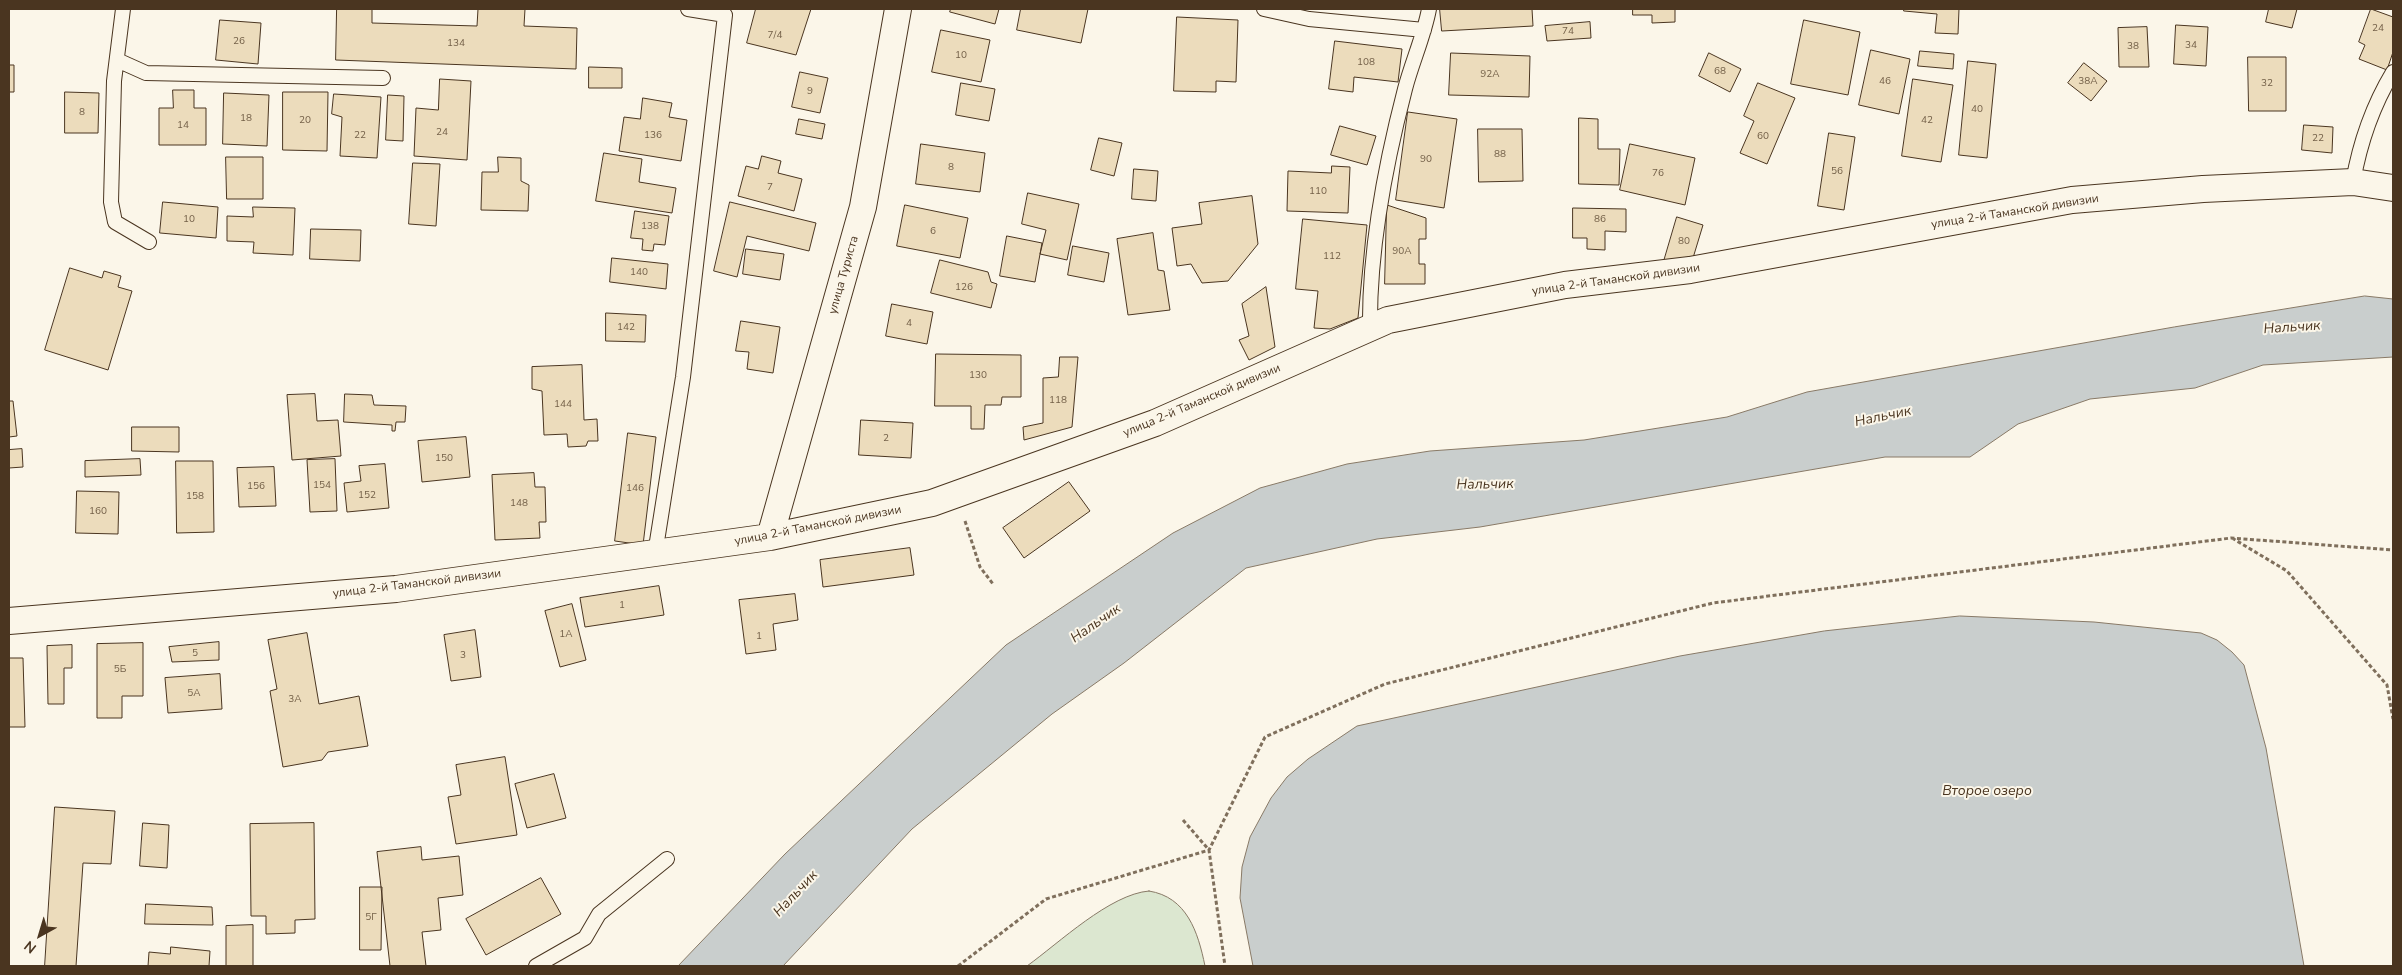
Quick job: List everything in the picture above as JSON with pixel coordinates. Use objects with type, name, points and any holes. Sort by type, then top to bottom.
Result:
[{"type":"street","name":"улица Туриста","points":[[770,537],[863,207],[898,9]]},
{"type":"street","name":"улица 2-й Таманской дивизии","points":[[9,621],[396,589],[770,537],[932,503],[1155,423],[1388,320],[1565,285],[1690,270],[2072,200],[2203,189],[2352,182],[2393,188]]},
{"type":"lane","points":[[123,9],[114,81],[111,202],[114,222],[149,242]]},
{"type":"lane","points":[[655,554],[683,377],[725,15],[688,9]]},
{"type":"lane","points":[[1264,9],[1309,20],[1424,30]]},
{"type":"lane","points":[[1370,328],[1376,235],[1390,149],[1429,9]]},
{"type":"lane","points":[[117,60],[146,73],[383,78]]},
{"type":"lane","points":[[2352,182],[2367,124],[2393,72]]},
{"type":"lane","points":[[536,966],[585,938],[599,914],[667,859]]},
{"type":"path","points":[[957,494],[980,567],[993,584]]},
{"type":"path","points":[[958,966],[1046,899],[1209,850],[1265,738],[1385,684],[1713,603],[2231,538],[2393,550]]},
{"type":"path","points":[[2231,538],[2287,571],[2386,685],[2393,719]]},
{"type":"path","points":[[1183,820],[1209,850],[1225,966]]},
{"type":"green space","points":[[1149,891],[1173,900],[1182,908],[1189,918],[1199,941],[1205,966],[1027,966],[1102,910],[1134,894]]},
{"type":"water","name":"Нальчик","points":[[2365,296],[2393,299],[2393,357],[2263,365],[2195,388],[2090,399],[2018,424],[1970,457],[1885,457],[1480,527],[1377,539],[1246,568],[1124,663],[1052,714],[912,829],[783,966],[678,966],[785,854],[1006,645],[1173,533],[1260,488],[1347,464],[1430,451],[1584,440],[1727,417],[1807,392],[2174,327]]},
{"type":"water","name":"Второе озеро","points":[[1960,616],[2094,622],[2201,633],[2217,640],[2232,652],[2244,665],[2266,748],[2304,966],[1253,966],[1240,898],[1242,867],[1250,837],[1271,798],[1287,777],[1308,759],[1357,726],[1680,656],[1824,631]]},
{"type":"building","points":[[337,9],[372,9],[372,23],[477,26],[478,9],[525,9],[524,26],[577,28],[576,69],[336,60]]},
{"type":"building","points":[[756,9],[811,9],[796,55],[747,43]]},
{"type":"building","points":[[951,9],[999,9],[995,24],[950,12]]},
{"type":"building","points":[[1021,9],[1088,9],[1081,43],[1017,30]]},
{"type":"building","points":[[1440,9],[1532,9],[1533,26],[1442,31]]},
{"type":"building","points":[[1633,9],[1675,9],[1675,22],[1652,23],[1652,15],[1633,15]]},
{"type":"building","points":[[1904,9],[1959,9],[1958,34],[1935,33],[1937,14],[1904,11]]},
{"type":"building","points":[[2269,9],[2297,9],[2292,28],[2266,22]]},
{"type":"building","points":[[2371,9],[2393,17],[2393,52],[2387,70],[2359,59],[2365,45],[2359,42]]},
{"type":"building","points":[[1177,17],[1238,20],[1236,82],[1216,81],[1216,92],[1174,91]]},
{"type":"building","points":[[220,20],[261,23],[258,64],[216,60]]},
{"type":"building","points":[[1804,20],[1860,32],[1848,95],[1791,84]]},
{"type":"building","points":[[1590,22],[1591,38],[1547,41],[1545,26]]},
{"type":"building","points":[[2176,25],[2208,27],[2206,66],[2174,64]]},
{"type":"building","points":[[2147,27],[2149,67],[2119,67],[2118,28]]},
{"type":"building","points":[[941,30],[990,40],[981,82],[932,72]]},
{"type":"building","points":[[1335,41],[1402,49],[1398,82],[1354,77],[1353,92],[1329,89]]},
{"type":"building","points":[[1871,50],[1910,59],[1899,114],[1859,105]]},
{"type":"building","points":[[1920,51],[1954,54],[1953,69],[1918,66]]},
{"type":"building","points":[[1451,53],[1530,56],[1529,97],[1449,95]]},
{"type":"building","points":[[1709,53],[1741,69],[1730,92],[1699,76]]},
{"type":"building","points":[[2248,57],[2286,57],[2286,111],[2249,111]]},
{"type":"building","points":[[1968,61],[1996,64],[1987,158],[1959,155]]},
{"type":"building","points":[[2084,63],[2107,81],[2091,101],[2068,83]]},
{"type":"building","points":[[9,65],[14,65],[14,92],[9,92]]},
{"type":"building","points":[[589,67],[622,68],[622,88],[589,88]]},
{"type":"building","points":[[800,72],[828,78],[820,113],[792,107]]},
{"type":"building","points":[[440,79],[471,81],[467,160],[414,156],[416,108],[438,110]]},
{"type":"building","points":[[1913,79],[1953,85],[1941,162],[1902,156]]},
{"type":"building","points":[[961,83],[995,89],[989,121],[956,115]]},
{"type":"building","points":[[1758,83],[1795,98],[1767,164],[1740,153],[1754,121],[1744,116]]},
{"type":"building","points":[[173,90],[194,90],[194,108],[206,108],[206,145],[159,145],[159,108],[173,108]]},
{"type":"building","points":[[65,92],[99,93],[98,133],[65,133]]},
{"type":"building","points":[[283,92],[328,92],[327,151],[283,150]]},
{"type":"building","points":[[224,93],[269,95],[267,146],[223,144]]},
{"type":"building","points":[[334,94],[381,97],[377,158],[340,156],[342,117],[332,114]]},
{"type":"building","points":[[388,95],[404,96],[403,141],[386,140]]},
{"type":"building","points":[[643,98],[672,103],[669,117],[687,120],[681,161],[619,151],[624,117],[640,119]]},
{"type":"building","points":[[1408,112],[1457,119],[1444,208],[1396,200]]},
{"type":"building","points":[[1579,118],[1598,119],[1598,149],[1620,149],[1619,185],[1579,184]]},
{"type":"building","points":[[799,119],[825,124],[822,139],[796,134]]},
{"type":"building","points":[[2304,125],[2333,127],[2332,153],[2302,150]]},
{"type":"building","points":[[1340,126],[1376,136],[1367,165],[1331,155]]},
{"type":"building","points":[[1478,129],[1522,129],[1523,181],[1479,182]]},
{"type":"building","points":[[1829,133],[1855,137],[1844,210],[1818,206]]},
{"type":"building","points":[[1099,138],[1122,143],[1114,176],[1091,170]]},
{"type":"building","points":[[921,144],[985,153],[980,192],[916,184]]},
{"type":"building","points":[[1630,144],[1695,158],[1685,205],[1620,190]]},
{"type":"building","points":[[604,153],[642,159],[639,182],[676,188],[672,213],[596,201]]},
{"type":"building","points":[[762,156],[781,161],[778,173],[802,179],[794,211],[738,196],[746,166],[758,169]]},
{"type":"building","points":[[226,157],[263,157],[263,199],[227,199]]},
{"type":"building","points":[[498,157],[521,158],[521,181],[529,185],[528,211],[481,210],[482,172],[498,172]]},
{"type":"building","points":[[413,163],[440,164],[436,226],[409,224]]},
{"type":"building","points":[[1332,166],[1350,167],[1348,213],[1287,211],[1288,171],[1331,173]]},
{"type":"building","points":[[1134,169],[1158,171],[1156,201],[1132,199]]},
{"type":"building","points":[[1028,193],[1079,204],[1067,260],[1040,254],[1046,230],[1022,224]]},
{"type":"building","points":[[1252,196],[1258,244],[1228,281],[1202,283],[1191,264],[1177,266],[1172,228],[1202,224],[1199,203]]},
{"type":"building","points":[[163,202],[218,207],[216,238],[160,233]]},
{"type":"building","points":[[730,202],[816,223],[809,251],[747,236],[737,277],[714,271]]},
{"type":"building","points":[[905,205],[968,218],[960,258],[897,246]]},
{"type":"building","points":[[1387,205],[1426,218],[1426,239],[1419,239],[1419,264],[1425,264],[1425,284],[1385,284]]},
{"type":"building","points":[[253,207],[295,208],[293,255],[253,253],[254,242],[227,241],[227,216],[253,217]]},
{"type":"building","points":[[1573,208],[1626,209],[1626,232],[1605,231],[1605,250],[1587,249],[1587,238],[1573,238]]},
{"type":"building","points":[[635,211],[669,216],[665,245],[654,244],[653,251],[642,250],[643,239],[631,238]]},
{"type":"building","points":[[1677,217],[1703,225],[1693,258],[1664,261]]},
{"type":"building","points":[[1303,219],[1367,225],[1358,318],[1330,329],[1314,328],[1318,291],[1296,289]]},
{"type":"building","points":[[311,229],[361,230],[360,261],[310,259]]},
{"type":"building","points":[[1153,233],[1158,270],[1164,271],[1170,310],[1128,315],[1117,239]]},
{"type":"building","points":[[1007,236],[1042,243],[1035,282],[1000,276]]},
{"type":"building","points":[[1073,246],[1109,253],[1104,282],[1068,275]]},
{"type":"building","points":[[746,249],[784,254],[780,280],[743,274]]},
{"type":"building","points":[[612,258],[668,264],[666,289],[610,282]]},
{"type":"building","points":[[940,260],[988,272],[991,282],[997,284],[991,308],[931,293]]},
{"type":"building","points":[[70,268],[102,278],[104,271],[121,276],[118,287],[132,291],[108,370],[45,350]]},
{"type":"building","points":[[1266,287],[1275,347],[1249,360],[1239,340],[1249,336],[1242,304]]},
{"type":"building","points":[[892,304],[933,312],[927,344],[886,336]]},
{"type":"building","points":[[606,313],[646,315],[645,342],[606,341]]},
{"type":"building","points":[[741,321],[780,327],[773,373],[747,369],[749,352],[736,351]]},
{"type":"building","points":[[936,354],[1021,355],[1021,397],[1002,397],[1001,405],[985,405],[984,429],[971,429],[971,406],[935,406]]},
{"type":"building","points":[[1060,357],[1078,357],[1072,427],[1024,440],[1023,427],[1043,423],[1043,378],[1058,377]]},
{"type":"building","points":[[582,365],[584,420],[597,419],[598,441],[588,441],[586,446],[568,447],[567,434],[544,435],[542,391],[532,389],[532,367]]},
{"type":"building","points":[[315,394],[317,421],[338,420],[341,456],[292,460],[287,395]]},
{"type":"building","points":[[345,394],[372,395],[374,405],[406,406],[405,422],[396,422],[395,431],[392,431],[392,425],[344,422]]},
{"type":"building","points":[[9,401],[13,401],[17,436],[9,437]]},
{"type":"building","points":[[861,420],[913,423],[911,458],[859,455]]},
{"type":"building","points":[[132,427],[179,427],[179,452],[132,451]]},
{"type":"building","points":[[628,433],[656,437],[643,545],[615,541]]},
{"type":"building","points":[[466,437],[470,477],[422,482],[418,441]]},
{"type":"building","points":[[22,449],[23,467],[9,468],[9,450]]},
{"type":"building","points":[[140,459],[141,475],[85,477],[85,461]]},
{"type":"building","points":[[335,459],[337,511],[310,512],[307,460]]},
{"type":"building","points":[[176,461],[213,461],[214,532],[177,533]]},
{"type":"building","points":[[385,464],[389,508],[347,512],[344,483],[361,481],[359,466]]},
{"type":"building","points":[[274,467],[276,506],[239,507],[237,468]]},
{"type":"building","points":[[534,473],[535,487],[545,487],[546,522],[539,522],[540,538],[495,540],[492,475]]},
{"type":"building","points":[[1069,482],[1090,511],[1024,558],[1003,528]]},
{"type":"building","points":[[77,491],[119,492],[118,534],[76,533]]},
{"type":"building","points":[[910,548],[914,575],[823,587],[820,560]]},
{"type":"building","points":[[659,586],[664,615],[585,627],[580,598]]},
{"type":"building","points":[[795,594],[798,620],[773,624],[776,650],[746,654],[739,600]]},
{"type":"building","points":[[572,604],[586,660],[560,667],[545,611]]},
{"type":"building","points":[[475,630],[481,677],[451,681],[444,635]]},
{"type":"building","points":[[307,633],[319,704],[359,696],[368,746],[328,752],[322,760],[283,767],[270,691],[277,689],[268,640]]},
{"type":"building","points":[[219,642],[219,660],[172,662],[169,647]]},
{"type":"building","points":[[143,643],[143,696],[122,696],[122,718],[97,718],[97,644]]},
{"type":"building","points":[[72,645],[72,668],[64,668],[64,704],[48,704],[47,646]]},
{"type":"building","points":[[9,658],[23,658],[25,727],[9,727]]},
{"type":"building","points":[[220,674],[222,709],[168,713],[165,678]]},
{"type":"building","points":[[505,757],[517,835],[456,844],[448,797],[461,795],[456,765]]},
{"type":"building","points":[[554,774],[566,818],[527,828],[515,784]]},
{"type":"building","points":[[55,807],[115,811],[111,864],[83,863],[76,966],[45,966]]},
{"type":"building","points":[[143,823],[169,825],[167,868],[140,866]]},
{"type":"building","points":[[314,823],[315,919],[295,920],[295,933],[266,934],[266,916],[251,916],[250,824]]},
{"type":"building","points":[[421,847],[422,860],[459,856],[463,895],[438,898],[441,930],[422,932],[426,966],[390,966],[377,852]]},
{"type":"building","points":[[541,878],[561,914],[486,955],[466,919]]},
{"type":"building","points":[[360,887],[382,887],[381,950],[360,950]]},
{"type":"building","points":[[146,904],[212,907],[213,925],[145,924]]},
{"type":"building","points":[[253,925],[253,966],[226,966],[226,926]]},
{"type":"building","points":[[171,947],[210,951],[209,966],[148,966],[149,952],[170,954]]}]
